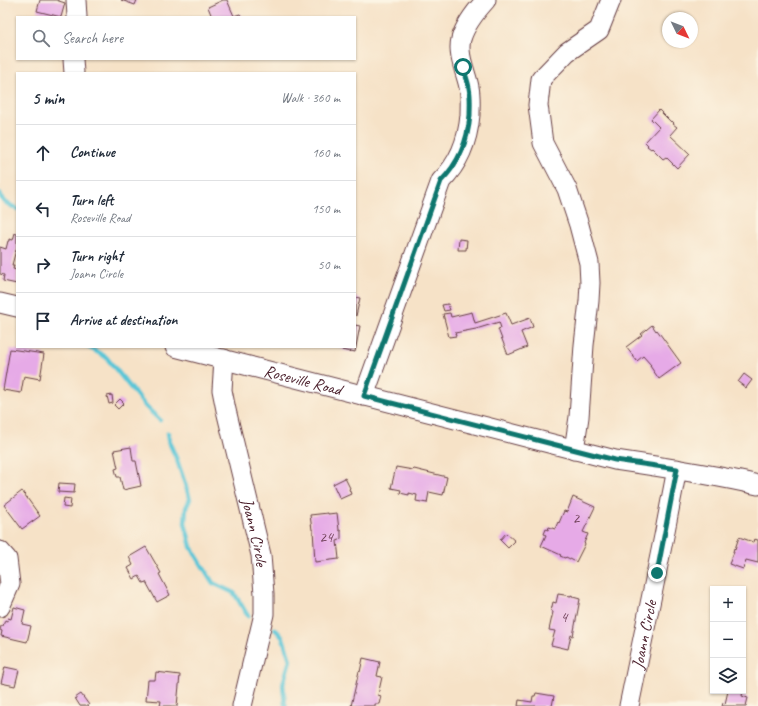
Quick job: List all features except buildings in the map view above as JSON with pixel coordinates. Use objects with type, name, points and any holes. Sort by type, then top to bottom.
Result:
[{"type":"street","points":[[76,0],[77,16]]},
{"type":"street","points":[[364,396],[441,181],[449,173],[459,157],[463,147],[468,128],[471,101],[460,52],[461,40],[467,25],[486,0]]},
{"type":"street","points":[[574,450],[579,417],[589,301],[589,263],[579,225],[566,189],[543,143],[538,105],[541,79],[567,52],[599,30],[611,0]]},
{"type":"street","points":[[73,60],[74,72]]},
{"type":"street","points":[[0,303],[16,307]]},
{"type":"street","name":"Roseville Road","points":[[180,348],[615,460],[677,469],[758,485]]},
{"type":"street","name":"Joann Circle","points":[[224,359],[222,390],[261,554],[264,588],[264,614],[242,706]]},
{"type":"street","name":"Joann Circle","points":[[629,706],[677,469]]},
{"type":"street","points":[[0,551],[7,559],[10,584],[0,607]]},
{"type":"waterway","points":[[0,193],[3,201],[16,208]]},
{"type":"waterway","points":[[90,348],[106,357],[146,407],[160,420]]},
{"type":"waterway","points":[[168,433],[170,444],[190,499],[186,508],[185,523],[191,547],[213,583],[234,593],[248,616]]},
{"type":"waterway","points":[[275,629],[283,638],[290,660],[283,684],[286,706]]},
{"type":"route","points":[[463,67],[469,87],[471,101],[468,128],[463,147],[459,157],[449,173],[441,181],[364,396],[615,460],[677,469],[657,573]]}]
